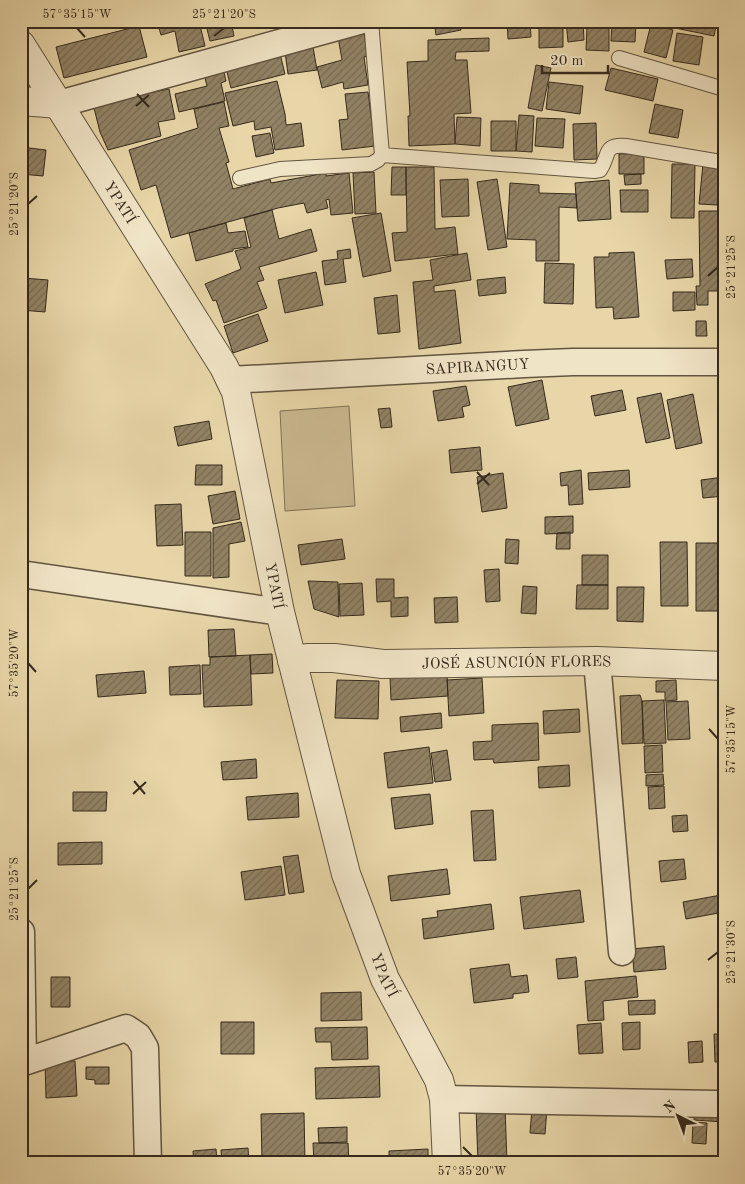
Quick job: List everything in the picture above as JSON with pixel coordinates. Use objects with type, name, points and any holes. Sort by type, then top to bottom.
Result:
[{"type":"street","points":[[21,101],[58,104],[359,21]]},
{"type":"street","name":"YPATÍ","points":[[21,45],[224,367],[236,392],[270,611],[300,659],[346,874],[385,979],[439,1080],[444,1099],[447,1163]]},
{"type":"street","name":"SAPIRANGUY","points":[[230,380],[534,363],[724,362]]},
{"type":"street","points":[[21,574],[270,611]]},
{"type":"street","name":"JOSÉ ASUNCIÓN FLORES","points":[[300,659],[334,658],[383,664],[597,661],[724,666]]},
{"type":"street","points":[[597,661],[622,952]]},
{"type":"street","points":[[21,932],[22,1062],[126,1028],[138,1036],[145,1048],[148,1163]]},
{"type":"street","points":[[444,1099],[716,1104]]},
{"type":"lane","points":[[371,21],[382,156]]},
{"type":"lane","points":[[619,58],[724,89]]},
{"type":"lane","points":[[240,178],[280,170],[371,164],[382,156],[594,171],[600,170],[607,154],[615,145],[724,161]]},
{"type":"shaded area","points":[[349,406],[355,506],[285,511],[280,411]]},
{"type":"building","points":[[157,21],[199,21],[205,46],[179,52],[175,31],[161,35]]},
{"type":"building","points":[[205,21],[231,21],[234,36],[210,41]]},
{"type":"building","points":[[434,21],[459,21],[461,30],[436,35]]},
{"type":"building","points":[[507,21],[530,21],[531,37],[508,39]]},
{"type":"building","points":[[539,21],[563,21],[563,47],[539,48]]},
{"type":"building","points":[[566,21],[583,21],[584,40],[568,42]]},
{"type":"building","points":[[612,21],[636,21],[635,42],[611,41]]},
{"type":"building","points":[[667,21],[717,21],[714,36],[675,28],[676,22]]},
{"type":"building","points":[[651,24],[673,30],[666,58],[644,52]]},
{"type":"building","points":[[139,26],[147,57],[64,78],[56,47]]},
{"type":"building","points":[[587,26],[609,26],[609,51],[586,50]]},
{"type":"building","points":[[364,32],[368,56],[364,57],[368,85],[344,89],[343,82],[322,88],[317,67],[342,60],[338,37]]},
{"type":"building","points":[[677,33],[703,37],[699,65],[673,61]]},
{"type":"building","points":[[489,38],[489,51],[456,52],[455,60],[467,60],[471,113],[454,114],[455,144],[409,146],[408,116],[410,116],[407,62],[428,61],[428,40]]},
{"type":"building","points":[[313,47],[317,70],[288,74],[285,52]]},
{"type":"building","points":[[280,54],[285,74],[231,88],[226,68]]},
{"type":"building","points":[[536,65],[551,68],[542,111],[528,108]]},
{"type":"building","points":[[223,68],[226,81],[221,83],[225,101],[179,112],[175,94],[207,86],[204,74]]},
{"type":"building","points":[[611,68],[658,79],[653,101],[605,90]]},
{"type":"building","points":[[277,81],[286,125],[301,123],[304,146],[275,150],[271,127],[255,130],[254,121],[233,126],[225,93]]},
{"type":"building","points":[[549,82],[583,86],[580,114],[546,109]]},
{"type":"building","points":[[169,89],[175,119],[158,122],[161,136],[108,150],[100,132],[93,104]]},
{"type":"building","points":[[368,92],[375,146],[342,150],[339,120],[348,119],[345,94]]},
{"type":"building","points":[[224,102],[229,126],[219,128],[229,162],[226,163],[233,189],[270,179],[271,183],[326,173],[326,176],[349,173],[353,213],[331,215],[329,199],[326,200],[328,208],[307,213],[304,203],[278,208],[171,238],[156,185],[141,190],[129,150],[198,128],[194,109]]},
{"type":"building","points":[[655,104],[683,110],[678,138],[649,133]]},
{"type":"building","points":[[519,115],[534,116],[532,152],[516,151]]},
{"type":"building","points":[[457,117],[481,118],[480,146],[455,144]]},
{"type":"building","points":[[537,118],[565,119],[563,148],[535,146]]},
{"type":"building","points":[[491,121],[516,121],[516,151],[491,151]]},
{"type":"building","points":[[596,123],[597,159],[574,160],[573,124]]},
{"type":"building","points":[[270,133],[274,153],[256,157],[252,136]]},
{"type":"building","points":[[21,147],[46,150],[43,176],[21,174]]},
{"type":"building","points":[[644,153],[644,174],[619,174],[619,154]]},
{"type":"building","points":[[672,164],[695,164],[694,218],[671,218]]},
{"type":"building","points":[[703,164],[721,166],[717,205],[699,204]]},
{"type":"building","points":[[724,165],[724,196],[718,195]]},
{"type":"building","points":[[392,167],[406,167],[406,195],[391,195]]},
{"type":"building","points":[[406,167],[434,167],[435,229],[455,227],[458,254],[395,261],[392,233],[407,232]]},
{"type":"building","points":[[374,172],[376,213],[355,214],[353,173]]},
{"type":"building","points":[[641,174],[641,184],[625,185],[624,175]]},
{"type":"building","points":[[468,179],[469,216],[442,217],[440,180]]},
{"type":"building","points":[[497,179],[507,247],[488,250],[477,182]]},
{"type":"building","points":[[609,180],[611,219],[578,221],[575,183]]},
{"type":"building","points":[[510,183],[539,185],[539,193],[576,194],[577,208],[559,207],[559,261],[536,261],[536,240],[507,239]]},
{"type":"building","points":[[620,190],[648,190],[648,212],[621,212]]},
{"type":"building","points":[[272,210],[279,239],[311,229],[317,251],[259,267],[264,280],[257,282],[267,308],[224,323],[216,300],[213,301],[205,284],[241,269],[235,251],[251,247],[244,218]]},
{"type":"building","points":[[699,211],[723,211],[724,291],[708,291],[708,305],[697,305],[696,286],[700,286]]},
{"type":"building","points":[[381,213],[391,271],[363,277],[352,218]]},
{"type":"building","points":[[226,223],[228,233],[245,231],[248,247],[233,249],[233,251],[196,261],[189,233]]},
{"type":"building","points":[[350,249],[351,258],[343,259],[346,282],[325,285],[322,261],[338,259],[337,251]]},
{"type":"building","points":[[634,252],[639,317],[614,319],[613,307],[596,308],[594,257],[609,257],[609,253]]},
{"type":"building","points":[[467,253],[471,280],[434,286],[434,292],[455,290],[461,343],[419,349],[413,282],[433,280],[430,260]]},
{"type":"building","points":[[692,259],[693,277],[667,279],[665,260]]},
{"type":"building","points":[[545,263],[574,264],[573,304],[544,303]]},
{"type":"building","points":[[316,272],[323,305],[285,313],[278,280]]},
{"type":"building","points":[[505,277],[506,293],[479,296],[477,280]]},
{"type":"building","points":[[23,278],[48,280],[45,312],[21,310]]},
{"type":"building","points":[[673,292],[695,292],[695,310],[673,311]]},
{"type":"building","points":[[397,295],[400,332],[378,334],[374,298]]},
{"type":"building","points":[[258,314],[268,341],[233,353],[224,326]]},
{"type":"building","points":[[696,321],[706,321],[707,336],[696,336]]},
{"type":"building","points":[[542,380],[549,419],[516,426],[508,387]]},
{"type":"building","points":[[466,386],[470,405],[462,407],[464,417],[438,421],[433,391]]},
{"type":"building","points":[[622,390],[626,410],[595,416],[591,396]]},
{"type":"building","points":[[661,393],[670,438],[646,443],[637,398]]},
{"type":"building","points":[[693,394],[702,443],[676,449],[667,400]]},
{"type":"building","points":[[390,408],[392,427],[381,428],[378,409]]},
{"type":"building","points":[[209,421],[212,439],[178,446],[174,427]]},
{"type":"building","points":[[480,447],[482,470],[451,473],[449,450]]},
{"type":"building","points":[[196,465],[222,465],[222,485],[195,485]]},
{"type":"building","points":[[581,470],[583,504],[569,505],[568,485],[561,486],[560,473]]},
{"type":"building","points":[[629,470],[630,487],[589,490],[588,473]]},
{"type":"building","points":[[503,473],[507,508],[482,512],[477,477]]},
{"type":"building","points":[[724,477],[724,496],[703,498],[701,480]]},
{"type":"building","points":[[235,491],[240,519],[213,524],[208,496]]},
{"type":"building","points":[[181,504],[183,545],[157,546],[155,505]]},
{"type":"building","points":[[573,516],[573,533],[545,534],[545,517]]},
{"type":"building","points":[[241,522],[245,541],[229,544],[229,577],[213,578],[213,528]]},
{"type":"building","points":[[185,532],[211,532],[211,576],[185,576]]},
{"type":"building","points":[[570,532],[570,549],[556,549],[557,533]]},
{"type":"building","points":[[342,539],[345,559],[301,565],[298,545]]},
{"type":"building","points":[[506,539],[519,540],[518,564],[505,563]]},
{"type":"building","points":[[660,542],[687,542],[688,606],[661,606]]},
{"type":"building","points":[[696,543],[724,543],[724,569],[720,569],[720,611],[696,611]]},
{"type":"building","points":[[582,555],[608,555],[608,585],[582,585]]},
{"type":"building","points":[[499,569],[500,601],[486,602],[484,570]]},
{"type":"building","points":[[376,579],[394,579],[394,598],[408,597],[408,616],[391,617],[391,601],[377,602]]},
{"type":"building","points":[[308,581],[338,582],[339,617],[314,609]]},
{"type":"building","points":[[362,583],[364,615],[340,616],[339,584]]},
{"type":"building","points":[[577,585],[608,585],[608,609],[576,609]]},
{"type":"building","points":[[523,586],[537,587],[536,614],[521,613]]},
{"type":"building","points":[[617,587],[644,587],[643,622],[617,621]]},
{"type":"building","points":[[457,597],[458,622],[435,623],[434,598]]},
{"type":"building","points":[[234,629],[236,656],[209,657],[208,630]]},
{"type":"building","points":[[272,654],[273,673],[251,674],[250,655]]},
{"type":"building","points":[[250,655],[252,705],[204,707],[202,665],[210,665],[210,657]]},
{"type":"building","points":[[200,665],[201,694],[170,695],[169,667]]},
{"type":"building","points":[[144,671],[146,693],[98,697],[96,675]]},
{"type":"building","points":[[447,674],[448,696],[391,700],[390,677]]},
{"type":"building","points":[[482,678],[484,713],[449,716],[447,680]]},
{"type":"building","points":[[337,680],[379,681],[378,719],[335,718]]},
{"type":"building","points":[[676,680],[677,700],[665,701],[665,692],[656,692],[656,681]]},
{"type":"building","points":[[640,695],[642,701],[643,743],[622,744],[620,696]]},
{"type":"building","points":[[664,700],[666,743],[644,744],[642,701]]},
{"type":"building","points":[[688,701],[690,739],[668,740],[666,702]]},
{"type":"building","points":[[579,709],[580,732],[544,734],[543,711]]},
{"type":"building","points":[[441,713],[442,728],[401,732],[400,717]]},
{"type":"building","points":[[538,723],[539,760],[494,763],[493,759],[474,760],[473,742],[492,741],[492,725]]},
{"type":"building","points":[[662,745],[663,772],[645,773],[644,746]]},
{"type":"building","points":[[429,747],[433,783],[388,788],[384,753]]},
{"type":"building","points":[[447,750],[451,780],[435,782],[431,753]]},
{"type":"building","points":[[256,759],[257,778],[223,780],[221,762]]},
{"type":"building","points":[[569,765],[570,786],[539,788],[538,767]]},
{"type":"building","points":[[663,774],[664,785],[646,786],[646,775]]},
{"type":"building","points":[[664,786],[665,808],[649,809],[648,787]]},
{"type":"building","points":[[73,792],[107,792],[106,811],[73,811]]},
{"type":"building","points":[[298,793],[299,817],[248,820],[246,797]]},
{"type":"building","points":[[430,794],[433,824],[395,829],[391,798]]},
{"type":"building","points":[[493,810],[496,860],[474,861],[471,811]]},
{"type":"building","points":[[687,815],[688,831],[673,832],[672,816]]},
{"type":"building","points":[[102,842],[102,864],[58,865],[58,843]]},
{"type":"building","points":[[298,855],[304,892],[289,894],[283,857]]},
{"type":"building","points":[[684,859],[686,879],[661,882],[659,861]]},
{"type":"building","points":[[281,866],[285,895],[245,900],[241,872]]},
{"type":"building","points":[[447,869],[450,894],[391,901],[388,876]]},
{"type":"building","points":[[580,890],[584,922],[524,929],[520,897]]},
{"type":"building","points":[[721,895],[724,912],[686,919],[683,902]]},
{"type":"building","points":[[491,904],[494,929],[424,939],[422,919],[438,917],[437,911]]},
{"type":"building","points":[[664,946],[666,969],[634,972],[632,949]]},
{"type":"building","points":[[576,957],[578,977],[558,979],[556,959]]},
{"type":"building","points":[[509,964],[511,977],[527,975],[529,992],[513,994],[513,998],[474,1003],[470,969]]},
{"type":"building","points":[[636,976],[638,997],[603,1001],[604,1020],[588,1021],[585,981]]},
{"type":"building","points":[[51,977],[70,977],[70,1007],[51,1007]]},
{"type":"building","points":[[361,992],[362,1020],[321,1021],[321,993]]},
{"type":"building","points":[[655,1000],[655,1014],[629,1015],[628,1001]]},
{"type":"building","points":[[221,1022],[254,1022],[254,1054],[221,1054]]},
{"type":"building","points":[[640,1022],[640,1049],[623,1050],[622,1023]]},
{"type":"building","points":[[601,1023],[603,1053],[579,1054],[577,1025]]},
{"type":"building","points":[[367,1027],[368,1059],[332,1060],[331,1042],[316,1042],[315,1028]]},
{"type":"building","points":[[714,1034],[724,1034],[724,1062],[715,1062]]},
{"type":"building","points":[[702,1041],[703,1062],[689,1063],[688,1042]]},
{"type":"building","points":[[75,1061],[77,1096],[46,1098],[45,1062]]},
{"type":"building","points":[[379,1066],[380,1097],[316,1099],[315,1068]]},
{"type":"building","points":[[86,1067],[109,1067],[109,1084],[95,1084],[95,1080],[86,1079]]},
{"type":"building","points":[[695,1104],[724,1106],[724,1122],[694,1120]]},
{"type":"building","points":[[505,1107],[507,1163],[478,1163],[476,1108]]},
{"type":"building","points":[[532,1108],[547,1109],[545,1134],[530,1133]]},
{"type":"building","points":[[304,1113],[305,1163],[293,1163],[293,1160],[262,1161],[261,1114]]},
{"type":"building","points":[[693,1122],[707,1123],[706,1144],[692,1143]]},
{"type":"building","points":[[347,1127],[347,1142],[319,1143],[318,1128]]},
{"type":"building","points":[[313,1143],[348,1143],[349,1163],[314,1163]]},
{"type":"building","points":[[248,1148],[249,1163],[222,1163],[221,1150]]},
{"type":"building","points":[[216,1149],[217,1163],[194,1163],[193,1151]]},
{"type":"building","points":[[428,1149],[428,1163],[389,1163],[389,1151]]}]
